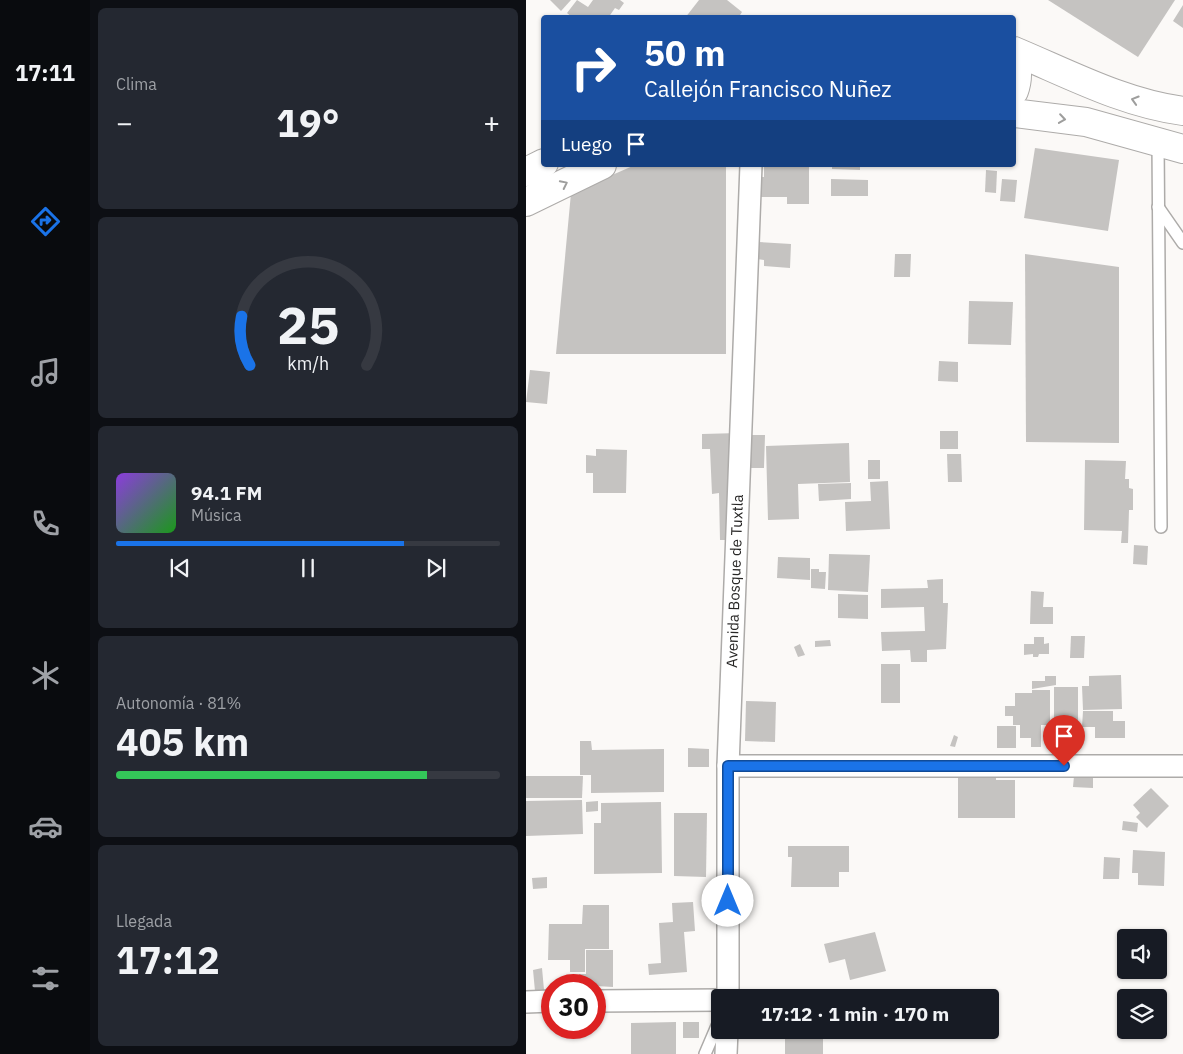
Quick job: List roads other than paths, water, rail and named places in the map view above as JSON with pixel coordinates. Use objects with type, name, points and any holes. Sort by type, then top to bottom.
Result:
[{"type":"main road","points":[[1016,53],[1084,82],[1131,99],[1183,111]]},
{"type":"main road","points":[[1016,60],[1018,67],[1016,86]]},
{"type":"main road","points":[[1016,113],[1086,122],[1170,145]]},
{"type":"main road","points":[[526,172],[541,164]]},
{"type":"main road","points":[[526,202],[598,167]]},
{"type":"street","name":"Avenida Bosque de Tuxtla","points":[[728,989],[728,766],[751,167]]},
{"type":"street","points":[[728,766],[1183,766]]},
{"type":"street","points":[[606,1001],[711,1000]]},
{"type":"street","points":[[526,1002],[541,1001]]},
{"type":"street","points":[[726,1054],[727,1039]]},
{"type":"lane","points":[[1161,527],[1158,207],[1170,145]]},
{"type":"lane","points":[[1158,207],[1183,243]]},
{"type":"lane","points":[[705,1054],[711,1039]]}]
